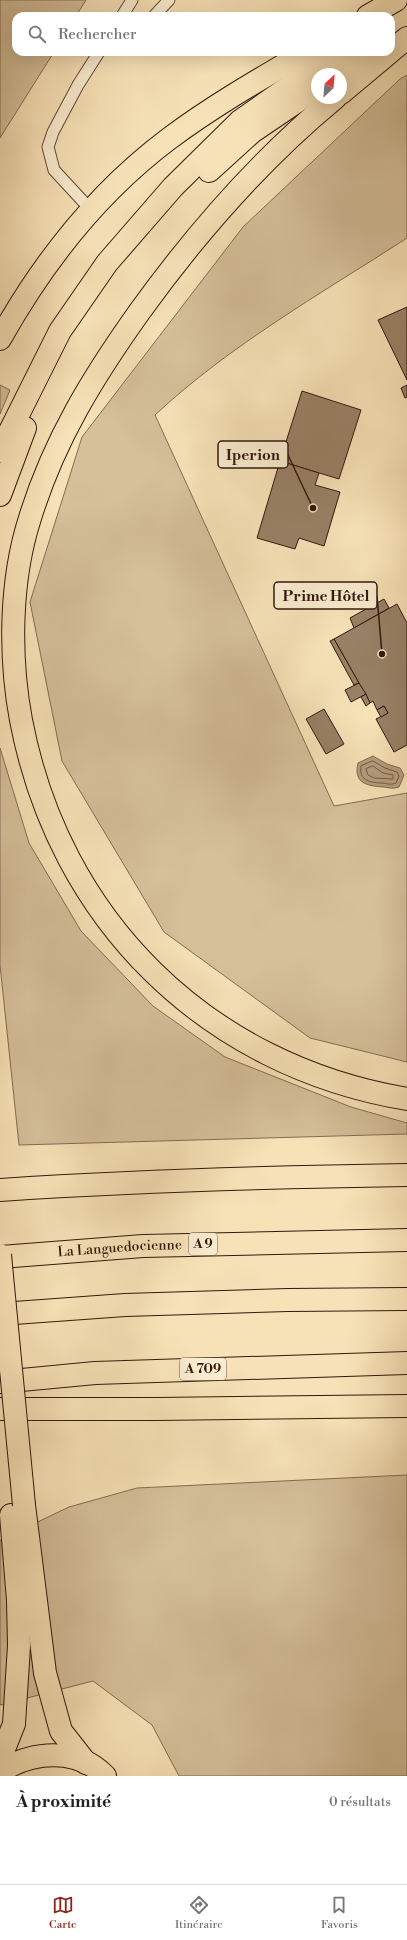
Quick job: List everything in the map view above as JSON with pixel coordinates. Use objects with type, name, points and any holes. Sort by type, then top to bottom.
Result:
[{"type":"main road","points":[[375,12],[396,0]]},
{"type":"main road","points":[[395,12],[407,4]]},
{"type":"main road","points":[[395,38],[407,31]]},
{"type":"main road","points":[[395,48],[407,38]]},
{"type":"main road","points":[[0,340],[31,288],[57,250],[91,210],[128,173],[170,138],[237,94],[299,56]]},
{"type":"main road","points":[[0,450],[60,331],[107,263],[173,187],[240,121],[333,56]]},
{"type":"main road","points":[[347,68],[367,56]]},
{"type":"main road","points":[[347,88],[386,56]]},
{"type":"main road","points":[[0,494],[32,409],[78,330],[121,270],[180,198],[252,132],[311,92]]},
{"type":"main road","points":[[327,104],[260,166],[214,215],[180,256],[100,368],[69,422],[47,468],[29,522],[23,548],[17,590],[13,637],[16,691],[28,754],[43,804],[54,831],[79,878],[94,902],[135,954],[179,996],[203,1015],[251,1046],[289,1064],[341,1084],[366,1091],[407,1099]]},
{"type":"main road","points":[[0,1190],[102,1183],[260,1177],[407,1176]]},
{"type":"main road","name":"La Languedocienne","points":[[0,1256],[143,1246],[407,1240]]},
{"type":"main road","points":[[0,1256],[17,1504],[19,1646],[14,1724],[0,1759]]},
{"type":"main road","points":[[0,1314],[125,1305],[288,1300],[407,1299]]},
{"type":"main road","name":"A 709","points":[[0,1382],[95,1373],[407,1363]]},
{"type":"main road","points":[[0,1402],[45,1673],[61,1731],[86,1762],[105,1776]]},
{"type":"main road","points":[[0,1409],[407,1406]]},
{"type":"main road","points":[[0,1772],[14,1763],[37,1755],[62,1755],[86,1762]]},
{"type":"lane","points":[[124,12],[132,0]]},
{"type":"lane","points":[[158,12],[169,0]]},
{"type":"lane","points":[[91,210],[54,170],[48,147],[53,132],[97,56]]},
{"type":"lane","points":[[93,62],[101,56]]},
{"type":"shaded area","points":[[0,0],[86,0],[78,12],[12,12],[12,56],[51,56],[0,138]]},
{"type":"shaded area","points":[[407,75],[407,238],[245,343],[184,390],[155,415],[334,806],[407,793],[407,1062],[310,1038],[164,932],[62,761],[30,602],[82,437],[243,227],[400,79]]},
{"type":"shaded area","points":[[0,385],[10,390],[0,414]]},
{"type":"shaded area","points":[[0,748],[29,843],[81,931],[153,1006],[225,1057],[351,1107],[407,1123],[407,1134],[19,1145],[0,965]]},
{"type":"shaded area","points":[[407,1475],[407,1776],[179,1776],[152,1725],[93,1681],[0,1705],[0,1540],[69,1507],[137,1488]]},
{"type":"water","points":[[373,756],[387,764],[400,768],[404,775],[399,787],[392,788],[372,786],[367,785],[360,780],[357,770],[358,763]]},
{"type":"building","points":[[407,307],[407,380],[378,320]]},
{"type":"building","points":[[407,385],[407,397],[405,398],[401,388]]},
{"type":"building","points":[[302,391],[361,410],[339,479],[280,461]]},
{"type":"building","points":[[280,461],[319,473],[315,485],[340,492],[324,546],[299,538],[295,549],[257,538]]},
{"type":"building","points":[[384,599],[389,608],[354,628],[350,618]]},
{"type":"building","points":[[397,604],[407,623],[407,745],[394,752],[376,719],[388,713],[384,706],[377,710],[373,701],[370,703],[334,639]]},
{"type":"building","points":[[334,639],[359,683],[354,685],[330,641]]},
{"type":"building","points":[[359,683],[366,694],[351,702],[345,690]]},
{"type":"building","points":[[366,694],[370,703],[366,706],[361,697]]},
{"type":"building","points":[[384,706],[388,713],[381,717],[377,710]]},
{"type":"building","points":[[324,709],[344,744],[326,754],[306,719]]},
{"type":"place","name":"Iperion","points":[[313,508]]},
{"type":"place","name":"Prime Hôtel","points":[[382,654]]}]
